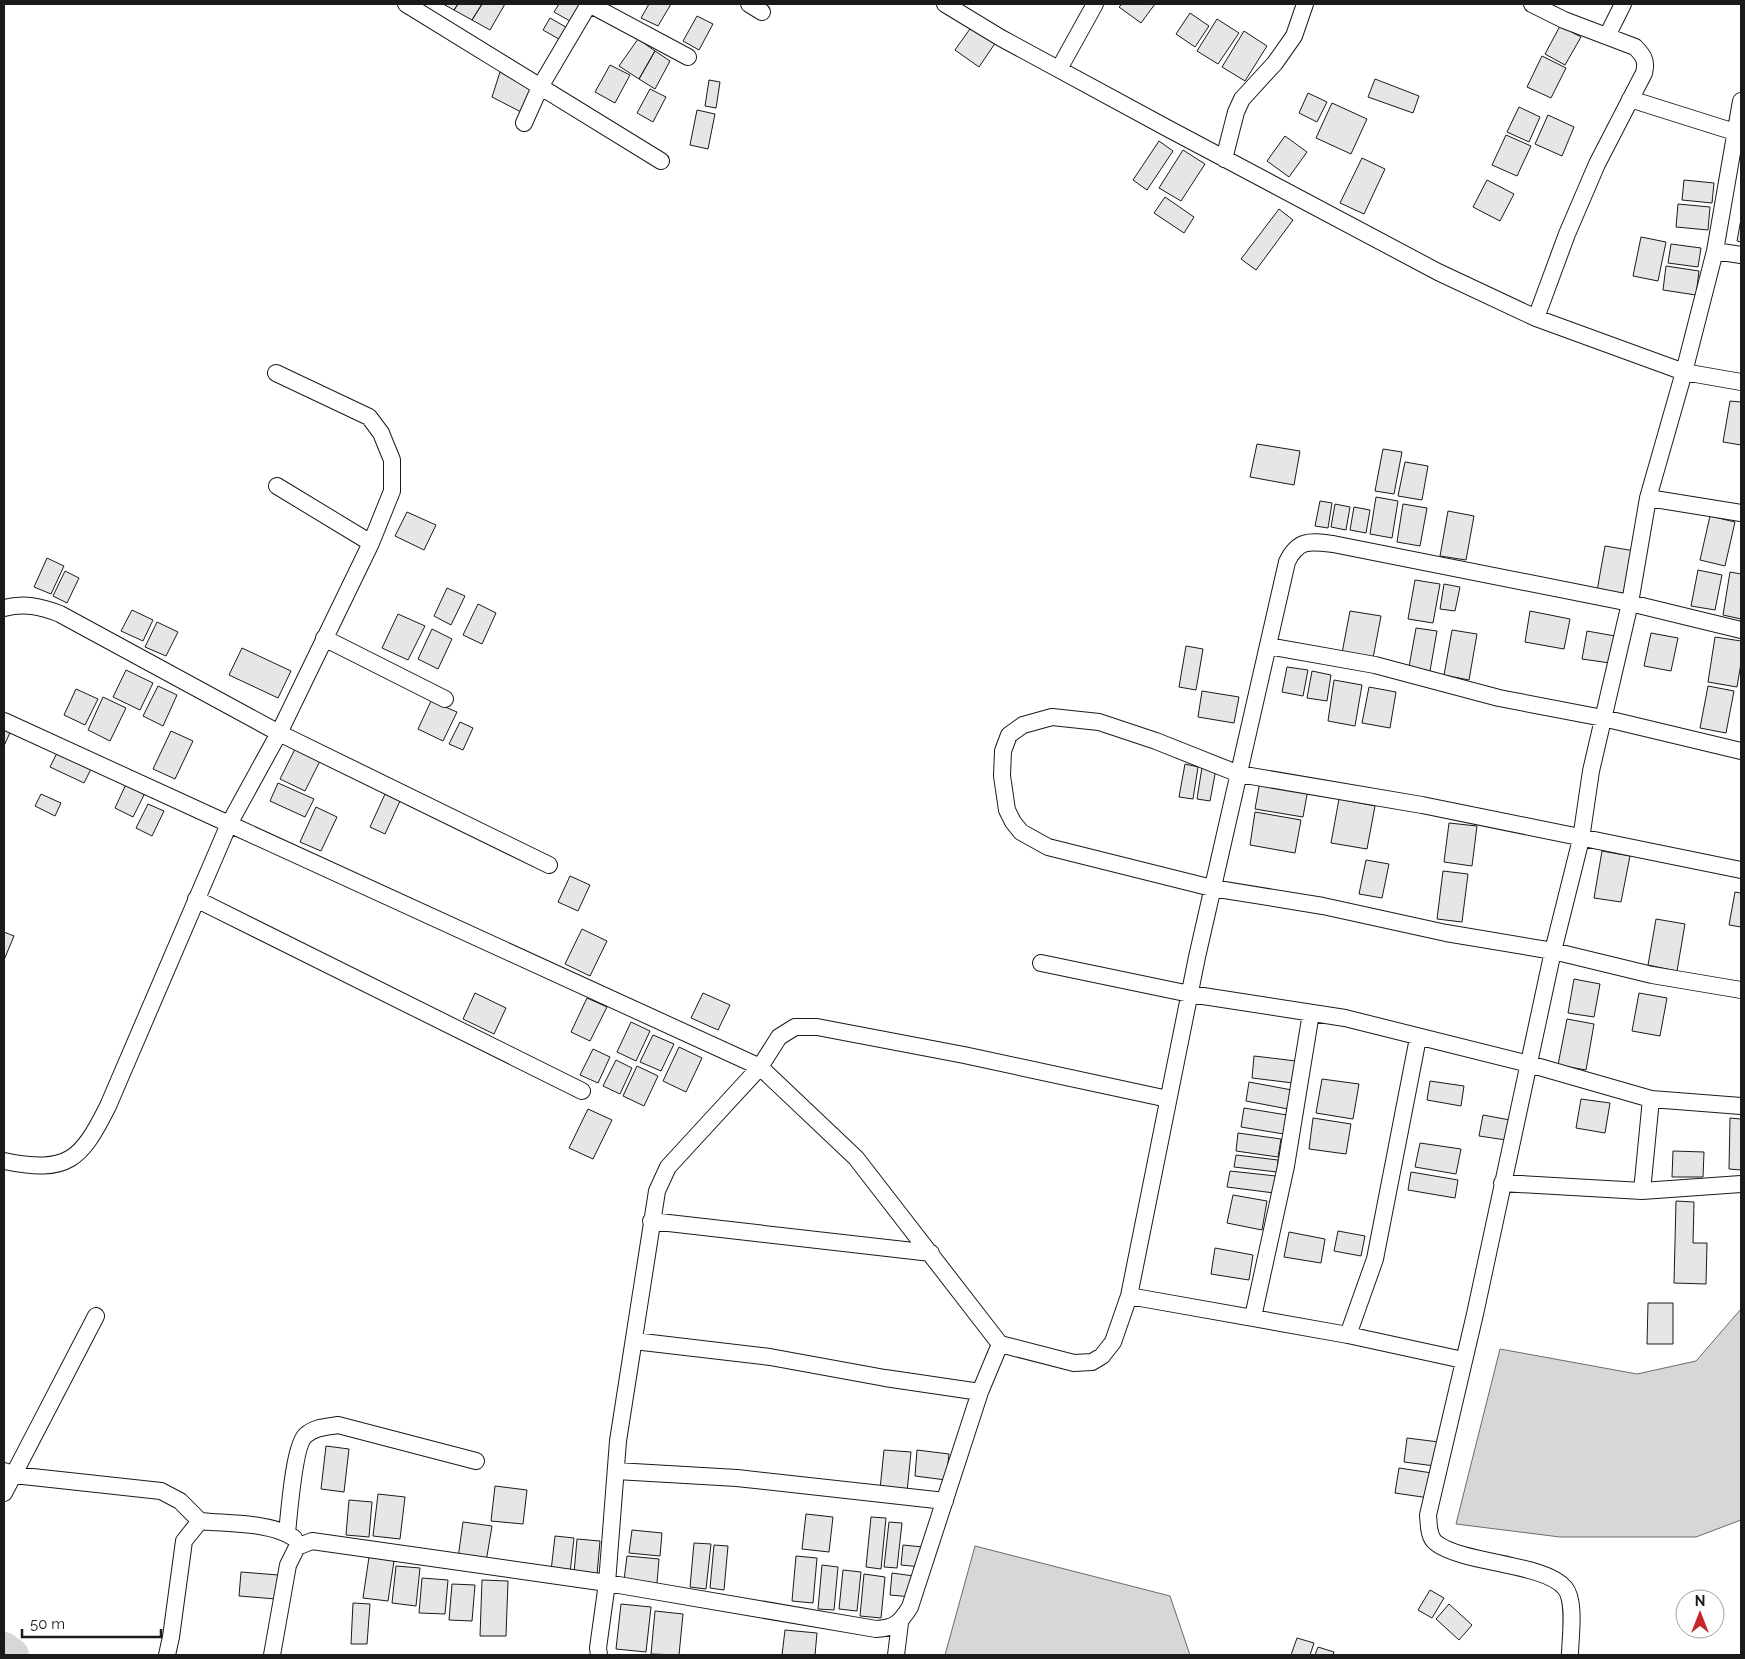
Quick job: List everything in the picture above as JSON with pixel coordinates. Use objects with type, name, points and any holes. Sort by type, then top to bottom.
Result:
[{"type":"street","points":[[406,4],[660,161]]},
{"type":"street","points":[[524,124],[540,87],[589,4],[688,57]]},
{"type":"street","points":[[945,4],[1224,159],[1438,272],[1536,318],[1684,372],[1741,382]]},
{"type":"street","points":[[1059,69],[1095,4]]},
{"type":"street","points":[[1224,159],[1236,112],[1242,99],[1275,63],[1294,36],[1305,4]]},
{"type":"street","points":[[1532,4],[1564,20],[1635,47],[1644,56],[1646,64],[1644,73],[1597,164],[1567,234],[1536,318]]},
{"type":"street","points":[[1607,36],[1623,4]]},
{"type":"street","points":[[1630,99],[1739,134]]},
{"type":"street","points":[[1570,1655],[1571,1608],[1565,1588],[1554,1580],[1529,1571],[1453,1551],[1435,1542],[1429,1532],[1428,1515],[1553,951],[1581,839],[1591,771],[1630,603],[1648,498],[1716,251],[1739,134],[1741,101]]},
{"type":"street","points":[[1716,251],[1741,256]]},
{"type":"street","points":[[4,1161],[49,1166],[73,1158],[90,1140],[112,1097],[230,824],[279,733],[371,543],[392,491],[392,460],[381,433],[369,417],[276,373]]},
{"type":"street","points":[[277,486],[371,543]]},
{"type":"street","points":[[1648,498],[1741,513]]},
{"type":"street","points":[[4,721],[760,1067],[856,1158],[1000,1344],[1074,1363],[1092,1362],[1102,1356],[1113,1342],[1128,1296],[1212,888],[1287,562],[1293,549],[1303,544],[1317,542],[1333,544],[1630,603],[1741,630]]},
{"type":"street","points":[[4,608],[18,604],[41,607],[60,614],[279,733],[549,865]]},
{"type":"street","points":[[324,638],[446,699]]},
{"type":"street","points":[[1268,646],[1376,665],[1499,698],[1603,718],[1741,752]]},
{"type":"street","points":[[1741,870],[1581,839],[1422,804],[1239,774],[1156,741],[1098,722],[1052,717],[1023,725],[1009,735],[1003,751],[1002,776],[1007,810],[1021,832],[1048,847],[1212,888],[1323,906],[1446,933],[1553,951],[1652,975],[1741,990]]},
{"type":"street","points":[[196,899],[582,1091]]},
{"type":"street","points":[[1041,963],[1190,994],[1345,1018],[1418,1038],[1529,1064],[1651,1100],[1741,1106]]},
{"type":"street","points":[[1253,1317],[1286,1166],[1310,1013]]},
{"type":"street","points":[[599,1655],[598,1648],[607,1583],[618,1441],[657,1191],[668,1167],[721,1112],[760,1067],[779,1037],[796,1027],[817,1027],[964,1055],[1168,1099]]},
{"type":"street","points":[[1348,1335],[1375,1259],[1418,1038]]},
{"type":"street","points":[[1642,1191],[1651,1100]]},
{"type":"street","points":[[1502,1183],[1642,1191],[1741,1184]]},
{"type":"street","points":[[651,1221],[931,1253]]},
{"type":"street","points":[[1128,1296],[1348,1335],[1463,1360]]},
{"type":"street","points":[[4,1493],[9,1473],[96,1316]]},
{"type":"street","points":[[634,1341],[770,1357],[885,1378],[980,1392]]},
{"type":"street","points":[[896,1655],[900,1623],[910,1607],[980,1392],[1000,1344]]},
{"type":"street","points":[[286,1533],[297,1451],[304,1436],[317,1428],[338,1425],[476,1460]]},
{"type":"street","points":[[616,1471],[737,1478],[945,1501]]},
{"type":"street","points":[[9,1473],[161,1492],[180,1501],[200,1521],[266,1527],[286,1533],[301,1544]]},
{"type":"street","points":[[167,1655],[184,1541],[200,1521]]},
{"type":"street","points":[[272,1655],[288,1565],[296,1547],[301,1544],[322,1540],[607,1583],[876,1629],[890,1628],[900,1623]]},
{"type":"shaded area","points":[[1741,1309],[1741,1520],[1696,1537],[1560,1537],[1456,1524],[1500,1349],[1637,1374],[1696,1361]]},
{"type":"shaded area","points":[[975,1546],[1170,1596],[1190,1655],[945,1655]]},
{"type":"building","points":[[443,4],[458,4],[454,10]]},
{"type":"building","points":[[458,4],[482,4],[472,20],[454,10]]},
{"type":"building","points":[[482,4],[505,4],[490,30],[472,20]]},
{"type":"building","points":[[559,4],[577,4],[586,9],[577,25],[554,12]]},
{"type":"building","points":[[649,4],[671,4],[658,26],[641,18]]},
{"type":"building","points":[[1122,4],[1155,4],[1141,23],[1119,7]]},
{"type":"building","points":[[1190,13],[1209,26],[1195,47],[1176,34]]},
{"type":"building","points":[[697,16],[713,24],[699,50],[683,41]]},
{"type":"building","points":[[550,18],[571,30],[564,42],[543,30]]},
{"type":"building","points":[[1217,19],[1239,33],[1218,64],[1197,51]]},
{"type":"building","points":[[972,26],[996,42],[979,67],[955,50]]},
{"type":"building","points":[[1560,26],[1581,37],[1565,65],[1545,54]]},
{"type":"building","points":[[1244,31],[1267,46],[1245,81],[1222,67]]},
{"type":"building","points":[[638,39],[655,51],[639,79],[619,66]]},
{"type":"building","points":[[655,51],[670,61],[655,89],[639,79]]},
{"type":"building","points":[[1542,56],[1566,68],[1551,98],[1527,87]]},
{"type":"building","points":[[610,65],[630,75],[615,103],[595,92]]},
{"type":"building","points":[[500,72],[532,91],[523,113],[492,97]]},
{"type":"building","points":[[1375,79],[1419,96],[1413,113],[1368,97]]},
{"type":"building","points":[[709,80],[720,82],[716,108],[705,106]]},
{"type":"building","points":[[650,89],[666,97],[653,122],[637,113]]},
{"type":"building","points":[[1308,93],[1327,102],[1317,122],[1299,113]]},
{"type":"building","points":[[1332,103],[1367,119],[1351,154],[1316,138]]},
{"type":"building","points":[[1519,107],[1540,117],[1529,142],[1507,132]]},
{"type":"building","points":[[697,110],[715,114],[708,149],[690,145]]},
{"type":"building","points":[[1548,115],[1574,127],[1562,156],[1535,144]]},
{"type":"building","points":[[1506,135],[1531,146],[1517,176],[1492,165]]},
{"type":"building","points":[[1285,136],[1307,152],[1289,177],[1267,161]]},
{"type":"building","points":[[1159,141],[1173,151],[1147,190],[1133,180]]},
{"type":"building","points":[[1183,150],[1205,164],[1181,201],[1159,188]]},
{"type":"building","points":[[1362,158],[1385,169],[1364,214],[1340,203]]},
{"type":"building","points":[[1487,180],[1514,194],[1500,221],[1473,207]]},
{"type":"building","points":[[1684,180],[1714,183],[1712,203],[1682,200]]},
{"type":"building","points":[[1165,197],[1194,217],[1184,233],[1154,213]]},
{"type":"building","points":[[1678,204],[1710,207],[1708,230],[1676,227]]},
{"type":"building","points":[[1279,209],[1293,220],[1256,270],[1241,259]]},
{"type":"building","points":[[1741,219],[1741,242],[1737,241]]},
{"type":"building","points":[[1641,237],[1666,242],[1658,281],[1633,276]]},
{"type":"building","points":[[1671,244],[1701,248],[1698,267],[1668,263]]},
{"type":"building","points":[[1666,266],[1699,271],[1696,295],[1663,290]]},
{"type":"building","points":[[1730,401],[1741,402],[1741,445],[1723,442]]},
{"type":"building","points":[[1257,444],[1300,451],[1294,485],[1250,477]]},
{"type":"building","points":[[1383,449],[1402,452],[1394,494],[1375,491]]},
{"type":"building","points":[[1405,462],[1428,466],[1422,500],[1398,496]]},
{"type":"building","points":[[1376,497],[1398,501],[1392,538],[1370,534]]},
{"type":"building","points":[[1320,501],[1332,503],[1328,528],[1315,526]]},
{"type":"building","points":[[1335,504],[1350,507],[1346,530],[1331,527]]},
{"type":"building","points":[[1403,504],[1427,508],[1420,546],[1397,542]]},
{"type":"building","points":[[1354,507],[1370,510],[1366,533],[1350,530]]},
{"type":"building","points":[[1448,511],[1474,516],[1466,560],[1440,556]]},
{"type":"building","points":[[407,512],[436,525],[424,550],[395,536]]},
{"type":"building","points":[[1710,516],[1735,522],[1725,566],[1700,560]]},
{"type":"building","points":[[1605,546],[1635,551],[1627,596],[1597,591]]},
{"type":"building","points":[[47,558],[64,566],[51,594],[34,587]]},
{"type":"building","points":[[1698,570],[1722,575],[1715,610],[1691,606]]},
{"type":"building","points":[[65,571],[79,578],[67,603],[53,596]]},
{"type":"building","points":[[1730,572],[1741,574],[1741,619],[1723,615]]},
{"type":"building","points":[[1415,580],[1440,584],[1433,623],[1408,619]]},
{"type":"building","points":[[1444,584],[1460,587],[1455,611],[1440,609]]},
{"type":"building","points":[[447,588],[465,596],[451,625],[434,616]]},
{"type":"building","points":[[478,604],[496,613],[482,644],[463,635]]},
{"type":"building","points":[[132,610],[153,620],[143,641],[121,631]]},
{"type":"building","points":[[1350,611],[1381,616],[1373,658],[1342,653]]},
{"type":"building","points":[[1530,611],[1570,619],[1564,649],[1525,642]]},
{"type":"building","points":[[398,614],[425,626],[408,660],[382,648]]},
{"type":"building","points":[[157,622],[178,632],[166,656],[145,647]]},
{"type":"building","points":[[1416,628],[1437,631],[1430,671],[1409,667]]},
{"type":"building","points":[[432,629],[452,639],[438,669],[418,659]]},
{"type":"building","points":[[1452,630],[1477,634],[1469,680],[1444,675]]},
{"type":"building","points":[[1587,631],[1615,636],[1610,663],[1582,659]]},
{"type":"building","points":[[1651,633],[1678,638],[1671,671],[1644,666]]},
{"type":"building","points":[[1715,637],[1741,641],[1741,663],[1737,687],[1708,682]]},
{"type":"building","points":[[1186,646],[1203,649],[1196,690],[1179,687]]},
{"type":"building","points":[[242,648],[291,671],[278,698],[229,675]]},
{"type":"building","points":[[1287,667],[1308,670],[1303,696],[1282,692]]},
{"type":"building","points":[[126,670],[153,683],[140,710],[113,697]]},
{"type":"building","points":[[1312,671],[1331,675],[1327,701],[1307,698]]},
{"type":"building","points":[[1334,680],[1362,685],[1355,726],[1328,721]]},
{"type":"building","points":[[158,686],[177,695],[163,726],[143,716]]},
{"type":"building","points":[[1708,686],[1734,691],[1726,733],[1700,728]]},
{"type":"building","points":[[1369,687],[1396,692],[1390,728],[1362,723]]},
{"type":"building","points":[[76,689],[98,699],[85,725],[64,715]]},
{"type":"building","points":[[1202,691],[1239,697],[1234,723],[1198,717]]},
{"type":"building","points":[[103,697],[126,708],[110,741],[88,730]]},
{"type":"building","points":[[431,701],[457,712],[443,741],[418,729]]},
{"type":"building","points":[[460,722],[473,728],[463,750],[449,744]]},
{"type":"building","points":[[4,724],[12,728],[4,746]]},
{"type":"building","points":[[171,731],[193,741],[175,779],[153,769]]},
{"type":"building","points":[[295,749],[320,761],[305,791],[280,779]]},
{"type":"building","points":[[58,751],[92,767],[84,783],[50,767]]},
{"type":"building","points":[[1185,764],[1198,767],[1193,799],[1179,797]]},
{"type":"building","points":[[1202,767],[1216,769],[1210,801],[1197,799]]},
{"type":"building","points":[[1260,781],[1308,789],[1303,817],[1255,809]]},
{"type":"building","points":[[127,782],[146,791],[133,817],[115,808]]},
{"type":"building","points":[[278,783],[314,799],[305,817],[270,801]]},
{"type":"building","points":[[41,794],[61,803],[55,816],[35,806]]},
{"type":"building","points":[[385,794],[400,801],[385,834],[370,827]]},
{"type":"building","points":[[1339,799],[1375,806],[1367,849],[1331,843]]},
{"type":"building","points":[[148,804],[164,811],[152,836],[136,828]]},
{"type":"building","points":[[316,807],[337,817],[321,851],[300,842]]},
{"type":"building","points":[[1255,812],[1301,820],[1295,853],[1250,845]]},
{"type":"building","points":[[1449,823],[1477,826],[1472,866],[1444,862]]},
{"type":"building","points":[[1602,851],[1630,856],[1621,902],[1594,898]]},
{"type":"building","points":[[1366,860],[1389,864],[1382,898],[1359,894]]},
{"type":"building","points":[[1443,871],[1468,874],[1462,922],[1437,919]]},
{"type":"building","points":[[570,876],[590,885],[578,911],[558,902]]},
{"type":"building","points":[[1735,892],[1741,893],[1741,927],[1729,925]]},
{"type":"building","points":[[1656,919],[1685,924],[1677,971],[1648,965]]},
{"type":"building","points":[[582,929],[607,941],[590,976],[565,964]]},
{"type":"building","points":[[4,932],[14,936],[4,960]]},
{"type":"building","points":[[1574,979],[1600,984],[1594,1017],[1568,1013]]},
{"type":"building","points":[[475,993],[506,1008],[494,1034],[463,1019]]},
{"type":"building","points":[[703,993],[730,1005],[718,1030],[691,1018]]},
{"type":"building","points":[[1639,993],[1667,998],[1660,1036],[1632,1031]]},
{"type":"building","points":[[587,998],[607,1007],[590,1041],[571,1032]]},
{"type":"building","points":[[1567,1019],[1594,1024],[1586,1070],[1558,1065]]},
{"type":"building","points":[[631,1022],[650,1031],[636,1061],[617,1052]]},
{"type":"building","points":[[653,1035],[674,1044],[661,1071],[640,1062]]},
{"type":"building","points":[[679,1047],[702,1058],[686,1092],[663,1081]]},
{"type":"building","points":[[593,1049],[610,1057],[598,1083],[580,1075]]},
{"type":"building","points":[[1254,1056],[1296,1061],[1293,1083],[1252,1078]]},
{"type":"building","points":[[616,1060],[632,1068],[620,1094],[603,1086]]},
{"type":"building","points":[[637,1066],[658,1076],[644,1106],[623,1096]]},
{"type":"building","points":[[1322,1079],[1359,1084],[1353,1119],[1316,1113]]},
{"type":"building","points":[[1430,1081],[1464,1086],[1461,1106],[1427,1100]]},
{"type":"building","points":[[1249,1082],[1292,1090],[1288,1109],[1246,1101]]},
{"type":"building","points":[[1581,1099],[1610,1103],[1605,1133],[1576,1128]]},
{"type":"building","points":[[1244,1108],[1287,1115],[1284,1134],[1241,1127]]},
{"type":"building","points":[[588,1109],[612,1120],[593,1159],[569,1148]]},
{"type":"building","points":[[1483,1115],[1510,1120],[1506,1140],[1479,1136]]},
{"type":"building","points":[[1313,1118],[1351,1124],[1346,1154],[1309,1149]]},
{"type":"building","points":[[1730,1118],[1741,1119],[1741,1170],[1729,1169]]},
{"type":"building","points":[[1238,1133],[1281,1139],[1278,1157],[1236,1151]]},
{"type":"building","points":[[1420,1143],[1461,1149],[1456,1174],[1415,1167]]},
{"type":"building","points":[[1673,1151],[1704,1152],[1703,1177],[1672,1177]]},
{"type":"building","points":[[1236,1155],[1278,1160],[1277,1172],[1234,1167]]},
{"type":"building","points":[[1230,1171],[1276,1176],[1274,1193],[1227,1187]]},
{"type":"building","points":[[1411,1172],[1458,1180],[1455,1198],[1408,1190]]},
{"type":"building","points":[[1233,1195],[1267,1201],[1262,1230],[1227,1223]]},
{"type":"building","points":[[1676,1201],[1694,1202],[1693,1243],[1707,1243],[1706,1284],[1674,1283]]},
{"type":"building","points":[[1338,1231],[1365,1236],[1361,1256],[1334,1251]]},
{"type":"building","points":[[1289,1232],[1325,1239],[1321,1263],[1284,1257]]},
{"type":"building","points":[[1215,1248],[1253,1255],[1249,1280],[1211,1274]]},
{"type":"building","points":[[1648,1303],[1673,1303],[1673,1344],[1647,1344]]},
{"type":"building","points":[[1407,1438],[1439,1442],[1435,1466],[1404,1462]]},
{"type":"building","points":[[326,1446],[349,1449],[344,1492],[321,1489]]},
{"type":"building","points":[[884,1450],[911,1452],[907,1492],[880,1489]]},
{"type":"building","points":[[917,1450],[949,1454],[946,1480],[915,1476]]},
{"type":"building","points":[[1399,1468],[1432,1473],[1429,1498],[1395,1493]]},
{"type":"building","points":[[495,1486],[527,1490],[523,1524],[491,1521]]},
{"type":"building","points":[[378,1494],[405,1497],[400,1539],[373,1536]]},
{"type":"building","points":[[349,1500],[372,1502],[369,1537],[346,1535]]},
{"type":"building","points":[[806,1514],[833,1517],[829,1552],[802,1549]]},
{"type":"building","points":[[871,1517],[886,1518],[881,1569],[866,1567]]},
{"type":"building","points":[[463,1522],[492,1526],[486,1562],[458,1558]]},
{"type":"building","points":[[889,1522],[902,1523],[897,1568],[884,1567]]},
{"type":"building","points":[[632,1530],[662,1533],[660,1556],[629,1553]]},
{"type":"building","points":[[555,1536],[574,1538],[570,1573],[551,1571]]},
{"type":"building","points":[[577,1539],[600,1541],[597,1575],[574,1573]]},
{"type":"building","points":[[694,1543],[711,1544],[706,1589],[690,1587]]},
{"type":"building","points":[[714,1545],[728,1546],[724,1590],[710,1588]]},
{"type":"building","points":[[903,1545],[923,1547],[921,1567],[901,1565]]},
{"type":"building","points":[[627,1556],[659,1559],[657,1583],[624,1580]]},
{"type":"building","points":[[796,1556],[817,1558],[813,1603],[792,1601]]},
{"type":"building","points":[[369,1557],[394,1561],[388,1601],[363,1598]]},
{"type":"building","points":[[822,1565],[838,1567],[834,1610],[818,1609]]},
{"type":"building","points":[[396,1566],[420,1568],[416,1606],[392,1603]]},
{"type":"building","points":[[843,1570],[861,1572],[857,1611],[839,1609]]},
{"type":"building","points":[[241,1572],[278,1575],[276,1599],[239,1596]]},
{"type":"building","points":[[892,1573],[914,1576],[912,1597],[890,1595]]},
{"type":"building","points":[[864,1574],[885,1577],[881,1618],[860,1616]]},
{"type":"building","points":[[422,1578],[448,1580],[445,1614],[419,1613]]},
{"type":"building","points":[[482,1580],[508,1581],[506,1636],[480,1636]]},
{"type":"building","points":[[452,1584],[475,1585],[472,1621],[449,1620]]},
{"type":"building","points":[[1430,1590],[1444,1598],[1432,1618],[1418,1610]]},
{"type":"building","points":[[353,1603],[370,1604],[367,1644],[351,1644]]},
{"type":"building","points":[[621,1604],[651,1607],[646,1652],[616,1649]]},
{"type":"building","points":[[1449,1604],[1472,1625],[1459,1640],[1436,1619]]},
{"type":"building","points":[[655,1611],[683,1614],[679,1655],[651,1654]]},
{"type":"building","points":[[785,1630],[817,1633],[815,1655],[782,1655]]},
{"type":"building","points":[[1297,1638],[1314,1643],[1310,1655],[1291,1655]]},
{"type":"building","points":[[1318,1647],[1334,1652],[1333,1655],[1315,1655]]},
{"type":"waterway","points":[[4,1649],[12,1655]]}]
